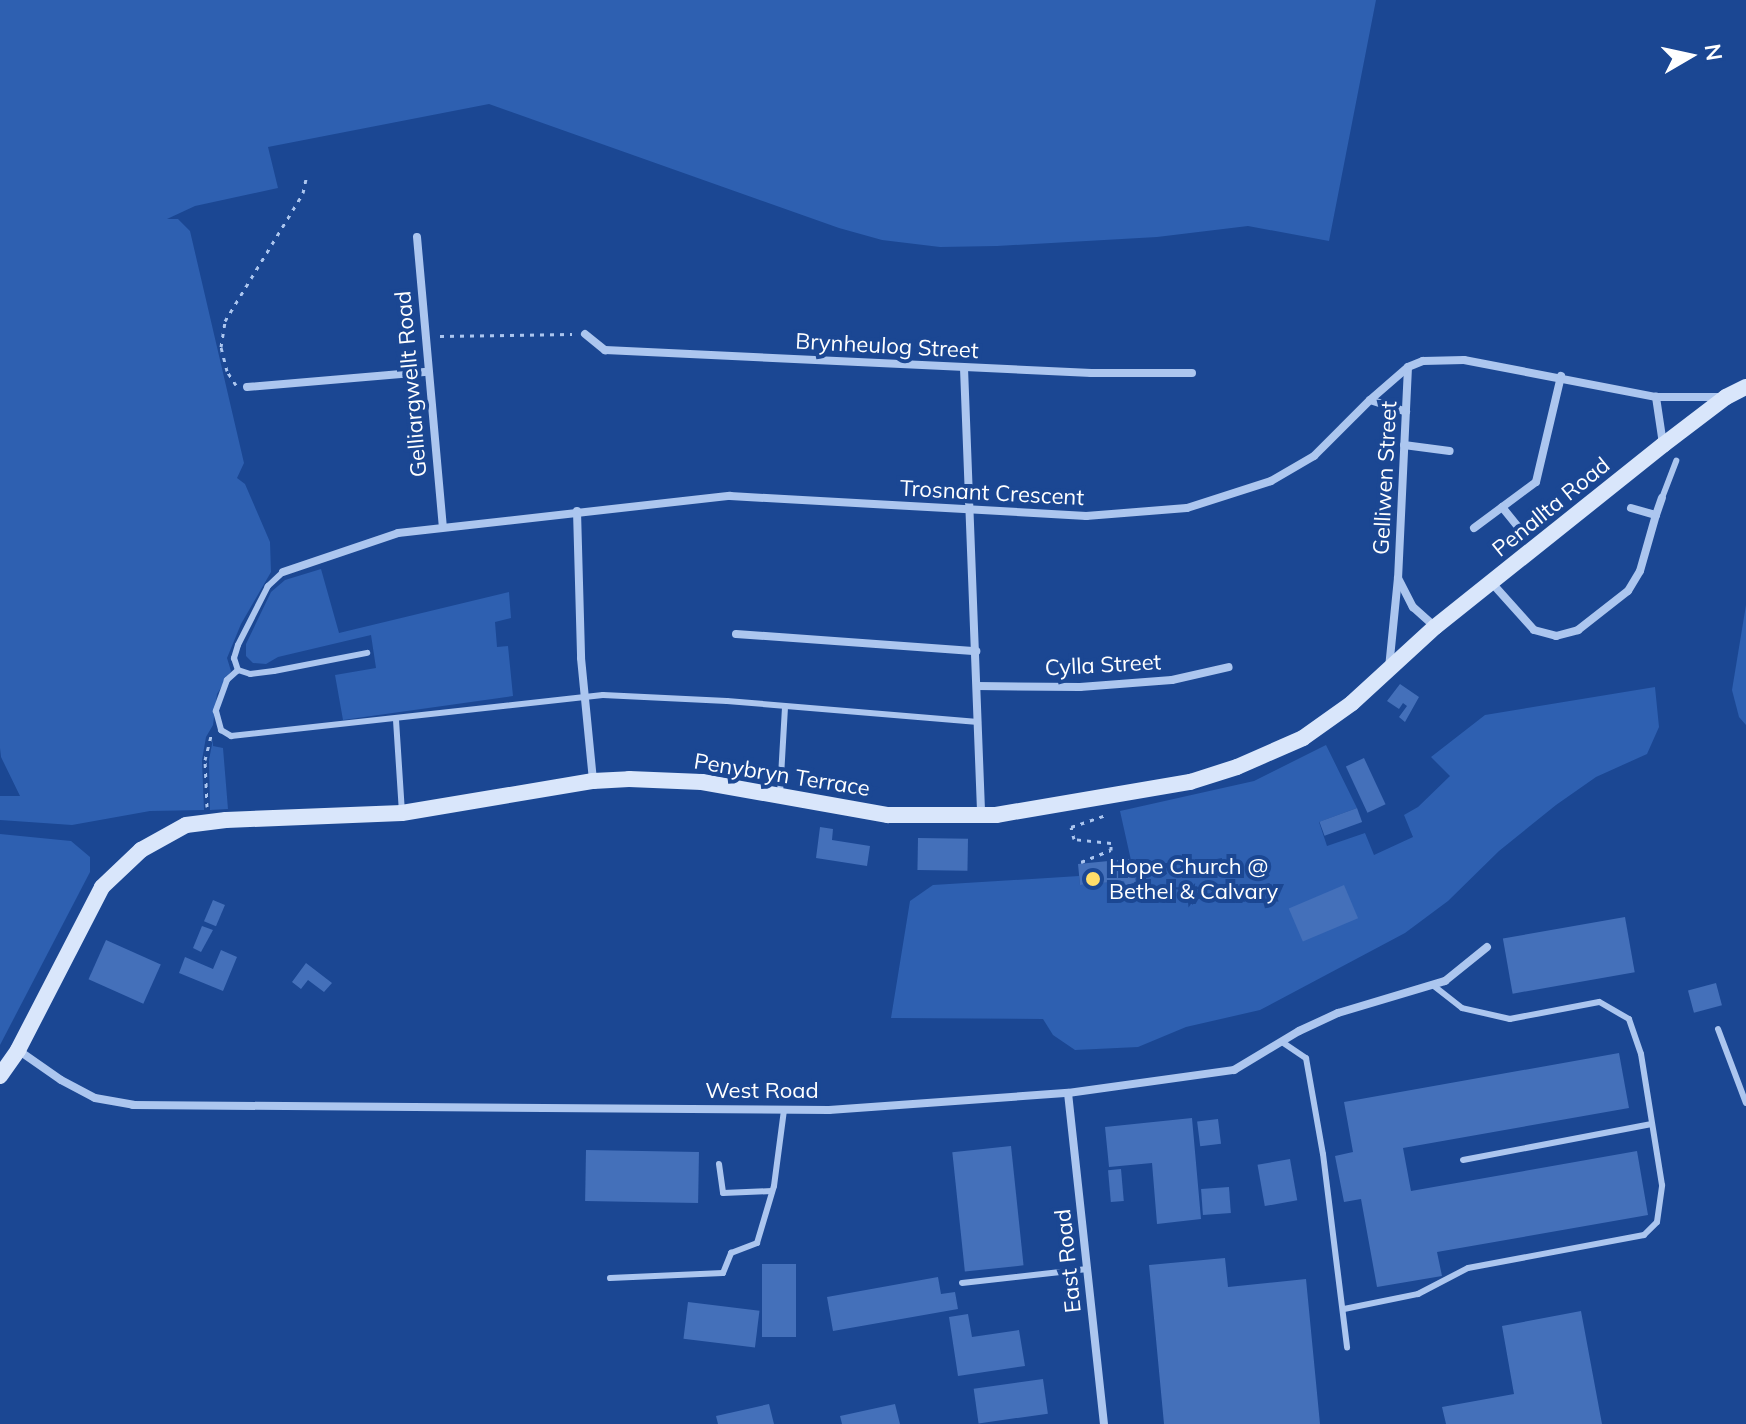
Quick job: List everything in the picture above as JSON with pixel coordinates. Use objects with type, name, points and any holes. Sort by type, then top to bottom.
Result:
[{"type":"street","name":"Gelliargwellt Road","points":[[417,237],[443,527]]},
{"type":"street","name":"Brynheulog Street","points":[[585,334],[605,350],[1091,373],[1192,373]]},
{"type":"street","points":[[1408,367],[1423,361],[1464,360],[1561,376],[1656,397],[1726,397]]},
{"type":"street","name":"Trosnant Crescent","points":[[283,572],[398,533],[730,496],[1086,516],[1187,508],[1271,481],[1314,456],[1408,367]]},
{"type":"street","name":"Gelliwen Street","points":[[1408,367],[1398,578],[1413,607],[1435,627]]},
{"type":"street","points":[[964,368],[981,815]]},
{"type":"street","points":[[247,387],[427,372]]},
{"type":"street","points":[[1474,528],[1536,482],[1561,376]]},
{"type":"street","name":"Penallta Road","points":[[1389,669],[1435,627],[1663,445],[1726,397],[1746,387]]},
{"type":"street","points":[[1656,397],[1663,445]]},
{"type":"street","points":[[1370,400],[1406,412]]},
{"type":"street","points":[[1404,445],[1450,451]]},
{"type":"street","points":[[1491,582],[1534,630],[1556,636],[1578,630],[1628,591],[1640,571],[1662,498]]},
{"type":"street","points":[[1502,507],[1519,528]]},
{"type":"street","points":[[1631,508],[1656,515]]},
{"type":"street","points":[[577,511],[584,697],[593,781]]},
{"type":"street","points":[[1389,669],[1398,578]]},
{"type":"street","points":[[736,634],[976,651]]},
{"type":"street","name":"Cylla Street","points":[[977,686],[1080,687],[1157,681],[1229,667]]},
{"type":"street","name":"Penybryn Terrace","points":[[0,1076],[18,1050],[102,887],[141,850],[186,825],[402,813],[593,781],[629,779],[702,782],[888,815],[981,815],[1190,782],[1237,767],[1303,738],[1352,703],[1389,669]]},
{"type":"street","name":"West Road","points":[[18,1050],[61,1080],[95,1098],[133,1105],[784,1110],[1068,1093],[1234,1070],[1338,1013],[1445,981],[1487,947]]},
{"type":"street","name":"East Road","points":[[1068,1093],[1104,1424]]},
{"type":"lane","points":[[1662,498],[1676,461]]},
{"type":"lane","points":[[238,670],[234,658],[238,645],[268,586],[283,572]]},
{"type":"lane","points":[[238,670],[250,674],[274,671],[367,653]]},
{"type":"lane","points":[[238,670],[227,680],[216,711],[221,730],[231,736],[245,737],[584,697],[727,701],[978,722]]},
{"type":"lane","points":[[780,794],[785,707]]},
{"type":"lane","points":[[396,720],[402,813]]},
{"type":"lane","points":[[1344,1309],[1418,1294],[1468,1268],[1644,1235],[1657,1222],[1662,1202],[1652,1124],[1641,1054],[1629,1019],[1613,1007],[1599,1002],[1510,1019],[1462,1008],[1433,985]]},
{"type":"lane","points":[[1718,1029],[1746,1103]]},
{"type":"lane","points":[[1282,1042],[1306,1058],[1344,1309],[1347,1348]]},
{"type":"lane","points":[[610,1278],[723,1273],[731,1253],[757,1243],[772,1191],[784,1110]]},
{"type":"lane","points":[[1463,1160],[1652,1124]]},
{"type":"lane","points":[[719,1164],[723,1193],[772,1191]]},
{"type":"lane","points":[[962,1283],[1087,1269]]},
{"type":"path","points":[[247,387],[233,384],[227,371],[221,347],[225,321],[303,193],[307,174]]},
{"type":"path","points":[[424,336],[585,334]]},
{"type":"path","points":[[208,823],[205,760],[213,732],[221,730]]},
{"type":"path","points":[[1081,862],[1111,850],[1111,843],[1074,839],[1071,827],[1112,813],[1109,797]]},
{"type":"shaded area","points":[[0,0],[1376,0],[1329,241],[1248,226],[1157,237],[997,246],[940,247],[882,240],[839,228],[489,104],[268,147],[278,188],[195,206],[167,219],[178,219],[190,231],[244,463],[237,478],[245,484],[270,542],[271,572],[241,624],[227,658],[231,671],[217,694],[213,725],[206,737],[202,760],[204,810],[150,811],[72,825],[0,820],[0,796],[20,796],[1,757],[0,748]]},
{"type":"shaded area","points":[[321,569],[339,633],[509,592],[511,618],[495,622],[497,647],[508,646],[513,696],[343,720],[335,675],[376,668],[371,635],[278,657],[266,664],[253,663],[246,656],[246,644],[271,592],[285,580]]},
{"type":"shaded area","points":[[1746,605],[1746,725],[1739,717],[1732,690]]},
{"type":"shaded area","points":[[1655,687],[1659,727],[1647,754],[1596,777],[1556,805],[1499,851],[1448,901],[1405,933],[1260,1010],[1186,1027],[1138,1047],[1075,1050],[1053,1035],[1043,1019],[891,1018],[910,901],[933,885],[1079,876],[1080,885],[1124,881],[1126,886],[1136,883],[1120,811],[1254,781],[1326,745],[1357,808],[1319,822],[1327,846],[1365,833],[1374,855],[1413,837],[1404,815],[1418,807],[1450,776],[1431,757],[1485,715]]},
{"type":"shaded area","points":[[213,739],[213,746],[223,748],[228,809],[210,810],[209,760]]},
{"type":"shaded area","points":[[0,834],[71,841],[90,857],[90,872],[0,1045]]},
{"type":"building","points":[[1400,684],[1419,697],[1405,722],[1399,717],[1407,706],[1403,703],[1399,709],[1387,701]]},
{"type":"building","points":[[1364,758],[1386,804],[1367,813],[1346,766]]},
{"type":"building","points":[[1357,808],[1362,822],[1325,836],[1319,822]]},
{"type":"building","points":[[820,827],[833,829],[832,840],[870,846],[867,866],[816,858]]},
{"type":"building","points":[[918,838],[968,839],[967,871],[917,870]]},
{"type":"building","points":[[1129,859],[1136,882],[1125,886],[1124,881],[1080,885],[1078,864]]},
{"type":"building","points":[[1344,885],[1358,918],[1303,942],[1289,908]]},
{"type":"building","points":[[213,900],[225,905],[216,926],[204,921]]},
{"type":"building","points":[[1625,917],[1635,972],[1513,994],[1503,939]]},
{"type":"building","points":[[202,926],[213,930],[201,952],[193,948]]},
{"type":"building","points":[[106,940],[161,964],[143,1004],[89,979]]},
{"type":"building","points":[[221,950],[237,957],[223,991],[179,973],[185,957],[213,969]]},
{"type":"building","points":[[306,963],[332,983],[324,992],[308,980],[301,989],[292,982]]},
{"type":"building","points":[[1716,983],[1722,1005],[1694,1013],[1688,991]]},
{"type":"building","points":[[1619,1053],[1629,1108],[1403,1148],[1411,1191],[1637,1151],[1648,1215],[1437,1252],[1442,1276],[1377,1287],[1361,1199],[1344,1202],[1335,1156],[1353,1152],[1344,1102]]},
{"type":"building","points":[[1192,1118],[1201,1219],[1157,1224],[1152,1163],[1109,1167],[1105,1127]]},
{"type":"building","points":[[1218,1119],[1221,1144],[1200,1146],[1197,1122]]},
{"type":"building","points":[[1011,1146],[1024,1265],[965,1272],[952,1152]]},
{"type":"building","points":[[586,1150],[699,1152],[698,1203],[585,1201]]},
{"type":"building","points":[[1290,1159],[1297,1200],[1265,1206],[1258,1165]]},
{"type":"building","points":[[1121,1169],[1124,1201],[1111,1202],[1108,1170]]},
{"type":"building","points":[[1229,1187],[1231,1213],[1203,1215],[1201,1189]]},
{"type":"building","points":[[1225,1258],[1228,1287],[1306,1279],[1320,1424],[1164,1424],[1149,1265]]},
{"type":"building","points":[[762,1264],[796,1264],[796,1337],[762,1337]]},
{"type":"building","points":[[938,1277],[941,1294],[955,1292],[958,1309],[833,1331],[827,1297]]},
{"type":"building","points":[[688,1302],[759,1311],[755,1347],[683,1339]]},
{"type":"building","points":[[1581,1311],[1602,1424],[1446,1424],[1442,1407],[1514,1394],[1502,1326]]},
{"type":"building","points":[[968,1314],[972,1337],[1019,1330],[1025,1366],[958,1376],[949,1317]]},
{"type":"building","points":[[1043,1379],[1048,1414],[979,1423],[974,1389]]},
{"type":"building","points":[[769,1404],[774,1424],[718,1424],[716,1416]]},
{"type":"building","points":[[895,1404],[900,1424],[842,1424],[840,1416]]},
{"type":"place","name":"Hope Church @ Bethel & Calvary","points":[[1093,879]]}]
